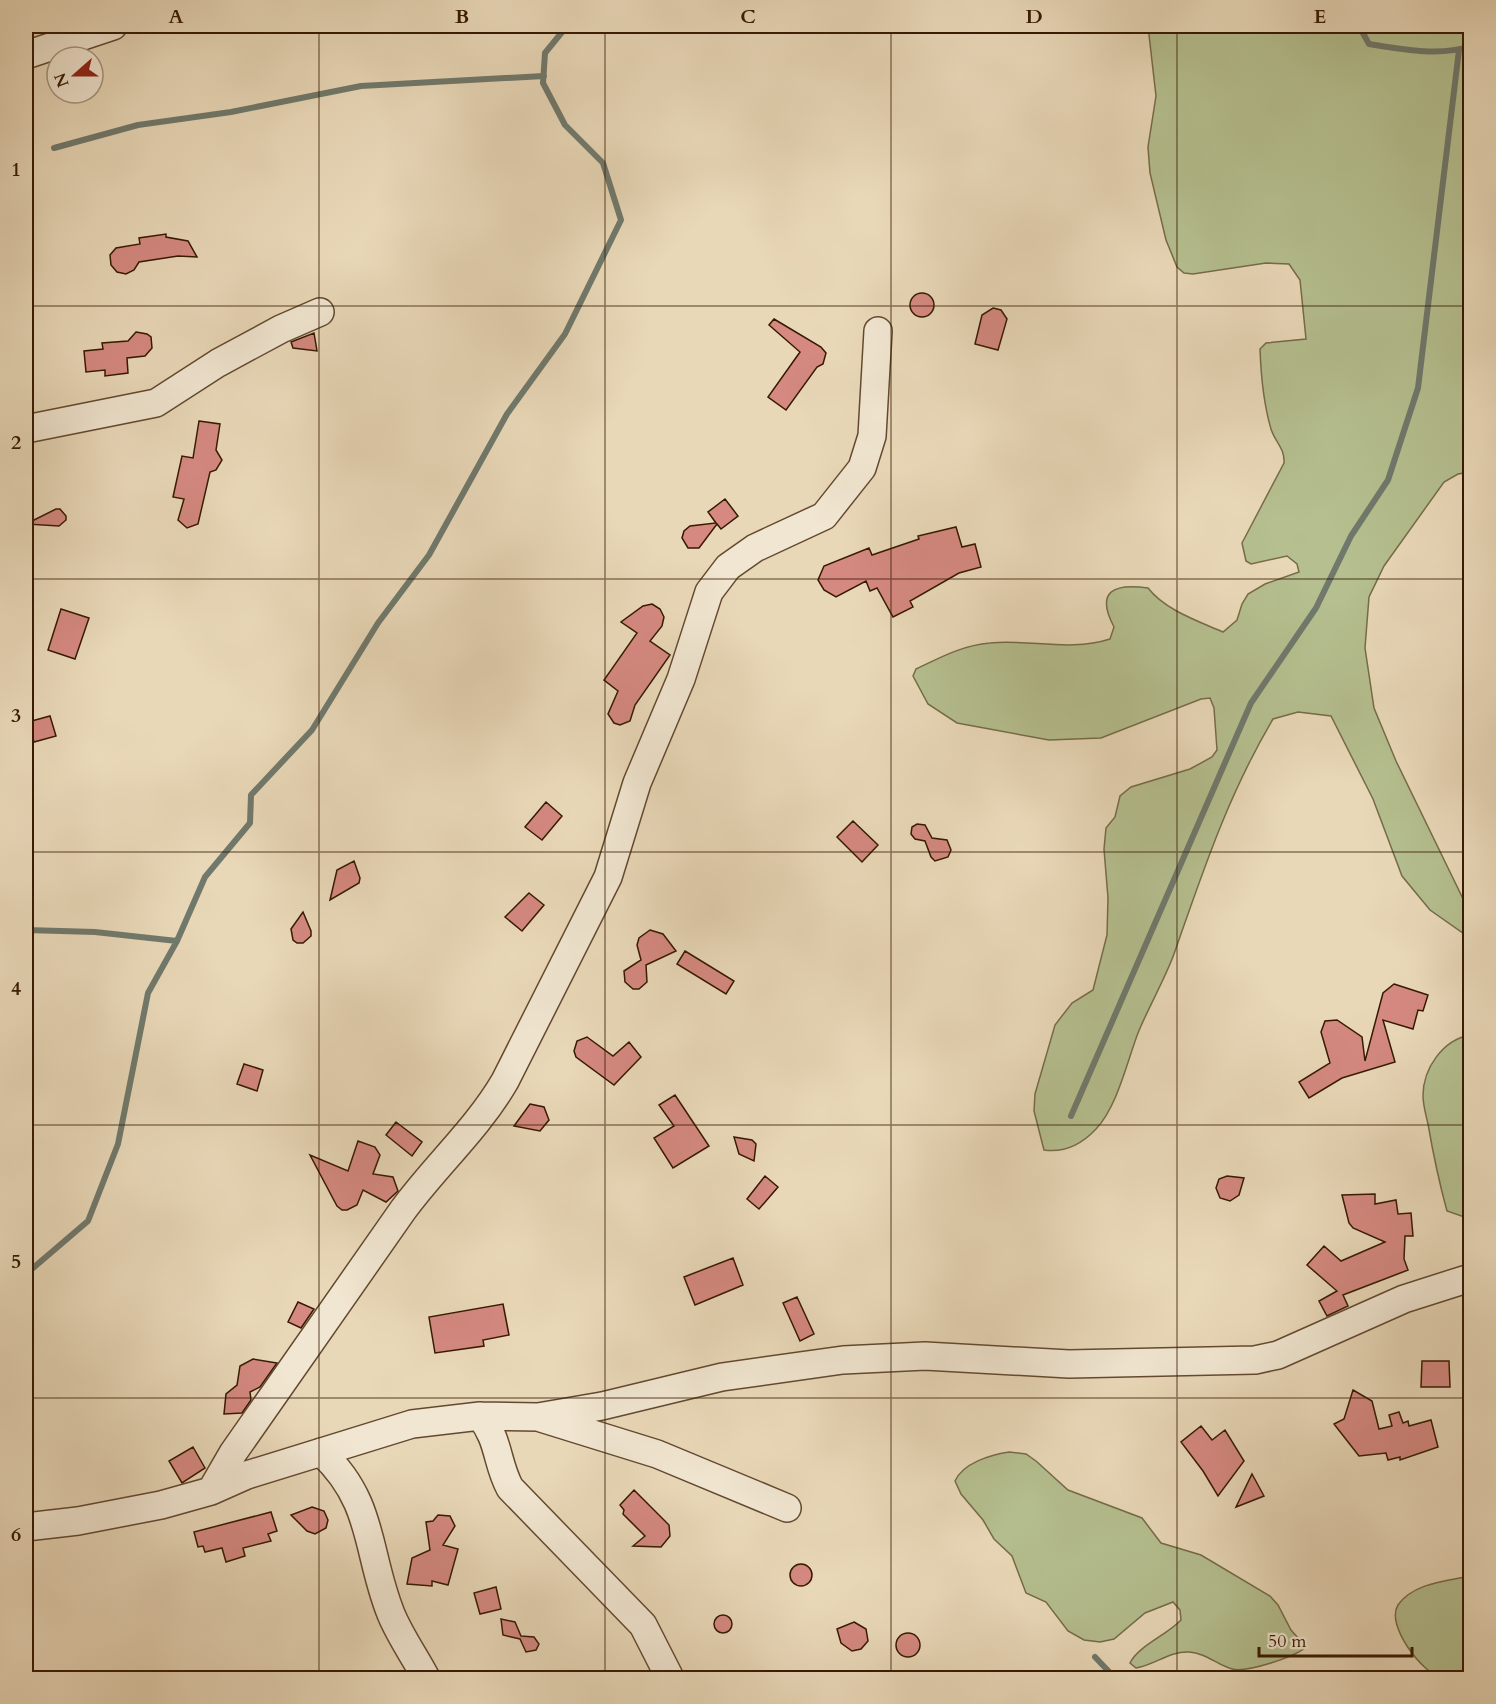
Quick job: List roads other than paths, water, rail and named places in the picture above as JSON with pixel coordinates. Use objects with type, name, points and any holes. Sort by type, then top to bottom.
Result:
[{"type":"street","points":[[26,55],[113,26]]},
{"type":"street","points":[[26,429],[156,403],[218,363],[281,329],[320,312]]},
{"type":"street","points":[[211,1491],[233,1453],[410,1200],[430,1173],[487,1112],[506,1081],[608,877],[637,783],[681,679],[709,592],[728,567],[755,548],[824,516],[862,468],[872,436],[878,331]]},
{"type":"street","points":[[26,1527],[78,1521],[130,1511],[211,1491],[247,1475],[412,1424],[480,1416],[538,1417],[603,1406],[722,1377],[843,1360],[926,1356],[1069,1364],[1255,1360],[1278,1355],[1404,1299],[1470,1278]]},
{"type":"street","points":[[480,1416],[494,1436],[504,1477],[510,1488],[643,1625],[670,1678]]},
{"type":"street","points":[[538,1417],[576,1431],[657,1454],[787,1508]]},
{"type":"street","points":[[321,1452],[337,1467],[361,1507],[378,1577],[392,1615],[426,1678]]},
{"type":"waterway","points":[[26,1274],[88,1221],[118,1144],[148,993],[177,941],[205,877],[250,823],[251,795],[312,730],[378,623],[429,555],[507,414],[565,334],[621,220],[603,163],[565,125],[543,83],[545,53],[567,26]]},
{"type":"waterway","points":[[1359,26],[1369,44],[1433,52],[1470,46]]},
{"type":"waterway","points":[[1071,1116],[1251,703],[1316,608],[1351,536],[1388,480],[1418,388],[1459,50]]},
{"type":"waterway","points":[[54,148],[138,125],[231,112],[361,86],[544,76]]},
{"type":"waterway","points":[[26,930],[95,932],[177,941]]},
{"type":"waterway","points":[[1095,1657],[1115,1678]]}]
